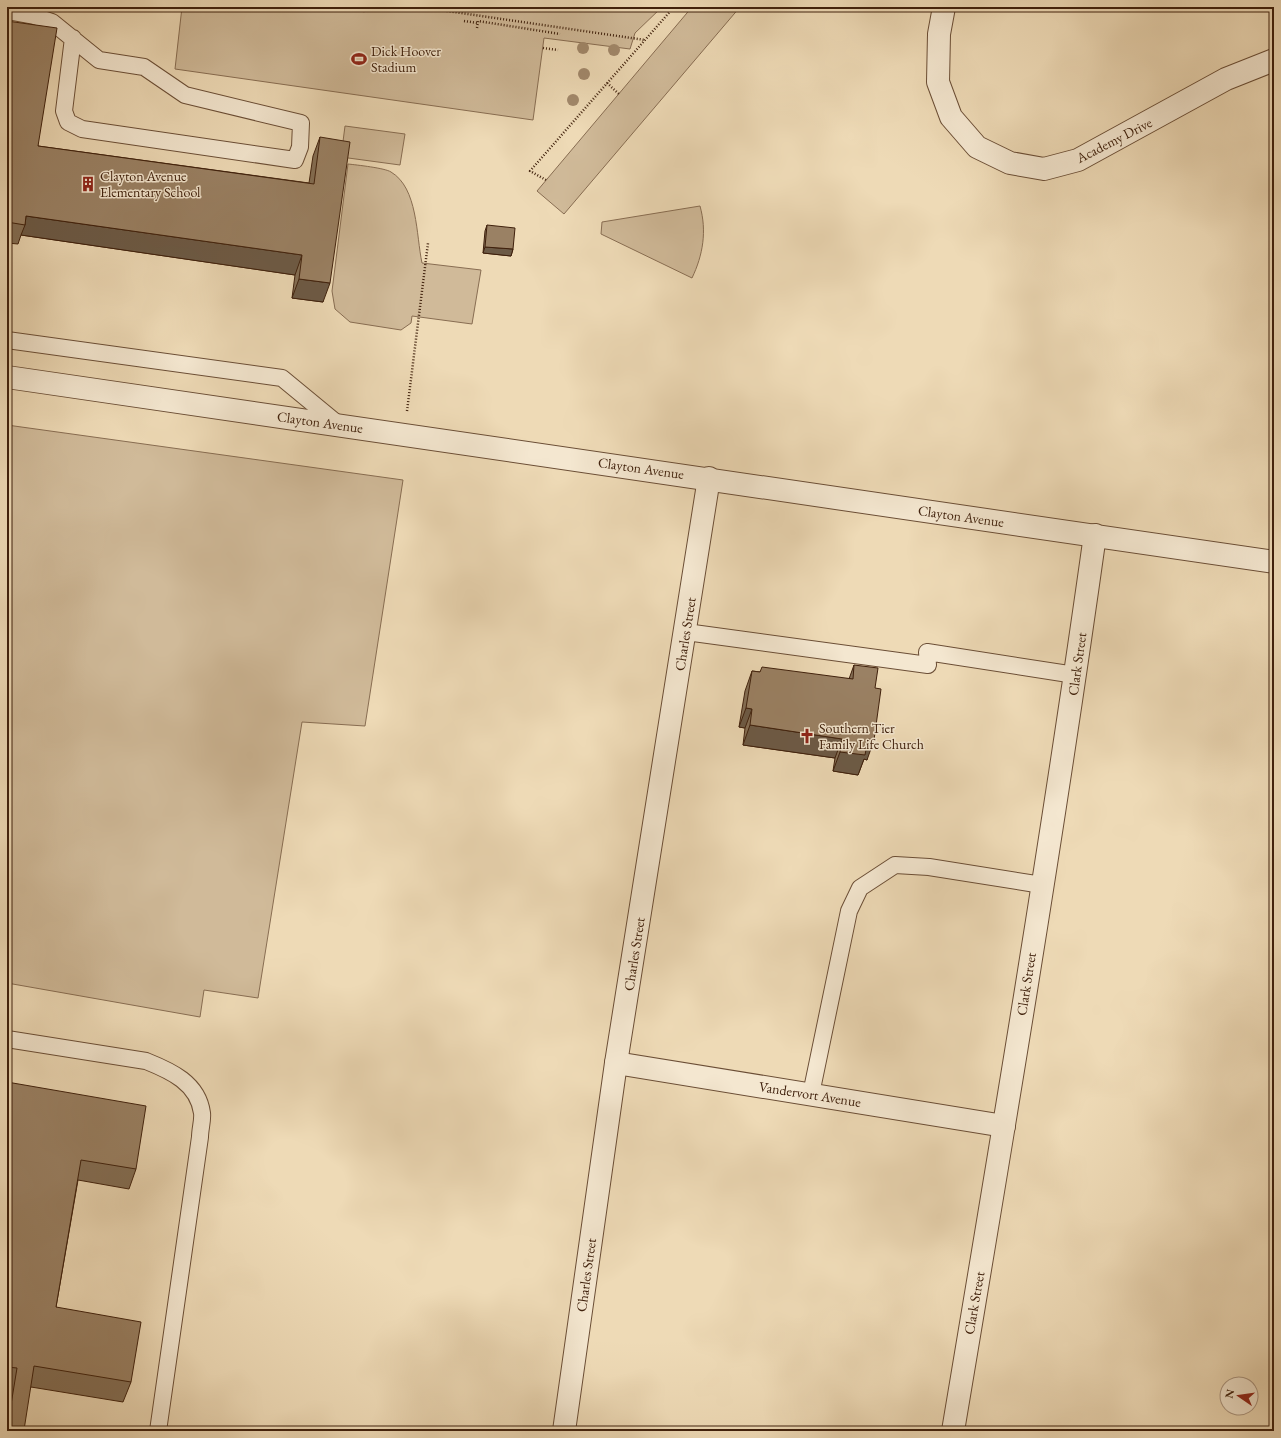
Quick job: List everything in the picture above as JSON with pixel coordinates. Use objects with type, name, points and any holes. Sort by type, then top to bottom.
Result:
[{"type":"street","name":"Academy Drive","points":[[944,7],[939,34],[938,82],[951,117],[977,147],[1010,163],[1044,169],[1078,160],[1226,80],[1274,60]]},
{"type":"street","name":"Clayton Avenue","points":[[7,377],[709,478],[1274,562]]},
{"type":"street","name":"Charles Street","points":[[564,1431],[616,1063],[686,632],[709,478]]},
{"type":"street","name":"Clark Street","points":[[953,1431],[1004,1126],[1075,675],[1095,536]]},
{"type":"street","name":"Vandervort Avenue","points":[[616,1063],[1004,1126]]},
{"type":"lane","points":[[7,11],[34,16],[52,22],[73,38],[99,60],[144,67],[185,95],[301,123],[300,147],[294,160],[82,129],[68,122],[64,111],[73,38]]},
{"type":"lane","points":[[7,340],[282,378],[339,425]]},
{"type":"lane","points":[[686,632],[928,665],[927,652],[1075,675]]},
{"type":"lane","points":[[811,1094],[849,911],[860,888],[895,865],[929,867],[1042,885]]},
{"type":"lane","points":[[7,1039],[146,1061],[164,1068],[190,1085],[197,1096],[202,1113],[200,1137],[158,1431]]},
{"type":"path","points":[[363,12],[364,7]]},
{"type":"path","points":[[420,7],[645,40]]},
{"type":"path","points":[[546,180],[530,171],[674,7]]},
{"type":"path","points":[[464,21],[478,23],[478,21],[560,34]]},
{"type":"path","points":[[477,28],[478,23]]},
{"type":"path","points":[[543,48],[558,50]]},
{"type":"path","points":[[607,83],[619,94]]},
{"type":"path","points":[[407,411],[428,243]]},
{"type":"shaded area","name":"Dick Hoover Stadium","points":[[182,7],[662,7],[635,33],[630,49],[544,38],[533,120],[175,69]]},
{"type":"shaded area","points":[[692,7],[740,7],[564,214],[537,191]]},
{"type":"shaded area","points":[[345,126],[405,134],[400,165],[341,157]]},
{"type":"shaded area","points":[[348,164],[383,169],[391,172],[400,179],[411,200],[417,226],[422,263],[481,270],[472,324],[412,316],[411,323],[401,330],[350,322],[335,309],[332,291]]},
{"type":"shaded area","points":[[700,206],[703,225],[703,243],[699,261],[692,278],[601,234],[602,222]]},
{"type":"shaded area","points":[[7,425],[403,480],[365,726],[302,722],[258,998],[204,990],[200,1017],[7,983]]},
{"type":"building","name":"Clayton Avenue Elementary School","points":[[7,21],[57,28],[38,146],[314,184],[320,137],[350,142],[330,283],[299,279],[302,255],[26,216],[25,225],[7,222]]},
{"type":"building","points":[[487,225],[515,228],[513,249],[485,247]]},
{"type":"building","name":"Southern Tier Family Life Church","points":[[854,665],[878,668],[875,688],[881,689],[874,740],[868,739],[865,755],[840,752],[842,739],[750,725],[752,709],[746,708],[752,671],[760,672],[762,667],[853,679]]},
{"type":"building","points":[[7,1082],[146,1106],[136,1169],[81,1160],[56,1307],[141,1322],[131,1382],[34,1366],[24,1430],[29,1431],[7,1431],[7,1423],[17,1368],[7,1367]]},
{"type":"place","name":"Dick Hoover Stadium","points":[[359,59]]},
{"type":"place","name":"Clayton Avenue Elementary School","points":[[88,184]]},
{"type":"place","name":"Southern Tier Family Life Church","points":[[807,736]]}]
